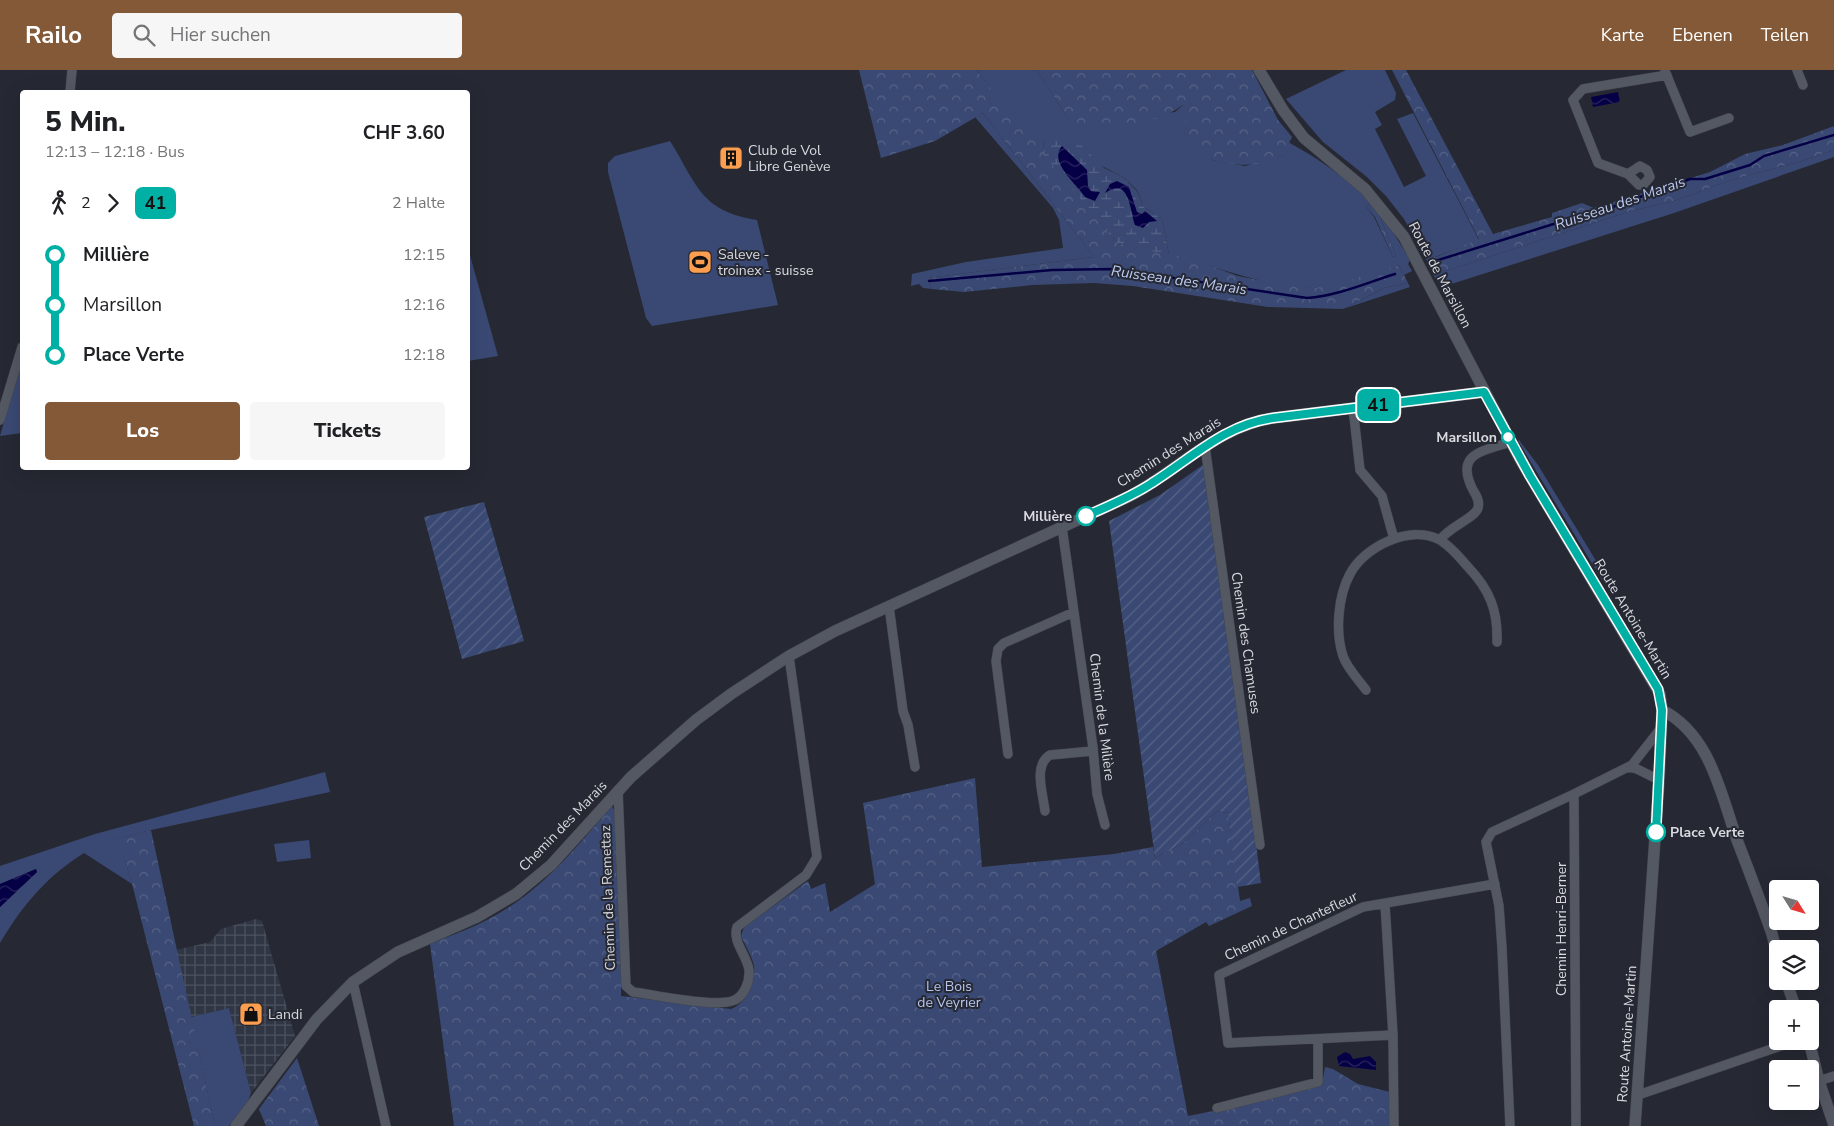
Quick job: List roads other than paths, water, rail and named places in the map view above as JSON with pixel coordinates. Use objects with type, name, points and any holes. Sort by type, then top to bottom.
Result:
[{"type":"street","points":[[70,90],[72,70]]},
{"type":"street","name":"Route de Marsillon","points":[[1259,70],[1283,110],[1304,138],[1365,189],[1400,231],[1484,392]]},
{"type":"street","points":[[1797,70],[1804,85]]},
{"type":"street","points":[[1628,174],[1598,163],[1573,100],[1583,90],[1666,72],[1690,132],[1729,118]]},
{"type":"street","points":[[0,420],[20,354]]},
{"type":"street","name":"Chemin des Marais","points":[[236,1126],[317,1019],[354,982],[398,952],[477,917],[516,894],[551,865],[618,790],[696,720],[789,656],[835,630],[1140,491],[1225,433],[1252,422],[1484,392]]},
{"type":"street","name":"Route Antoine-Martin","points":[[1484,392],[1511,442],[1660,694],[1662,728],[1659,780],[1635,1126]]},
{"type":"street","points":[[1353,408],[1360,470],[1382,496],[1394,539]]},
{"type":"street","points":[[1440,540],[1449,529],[1472,516],[1477,510],[1477,498],[1466,474],[1466,467],[1470,460],[1478,453],[1511,442]]},
{"type":"street","name":"Chemin des Chamuses","points":[[1205,446],[1260,845]]},
{"type":"street","name":"Chemin de la Milière","points":[[1062,527],[1093,751],[1097,794],[1105,825]]},
{"type":"street","points":[[1366,690],[1347,664],[1342,652],[1339,625],[1341,604],[1346,583],[1353,569],[1365,557],[1394,539],[1423,535],[1440,540],[1480,579],[1489,594],[1496,612],[1497,642]]},
{"type":"street","points":[[889,606],[903,711],[908,725],[915,767]]},
{"type":"street","points":[[1008,754],[996,661],[998,649],[1004,643],[1074,612]]},
{"type":"street","points":[[789,656],[817,850],[811,869],[815,879]]},
{"type":"street","points":[[1662,710],[1674,717],[1689,732],[1716,776],[1774,940]]},
{"type":"street","points":[[1510,1126],[1502,948],[1495,884],[1486,847],[1488,836],[1628,768],[1662,728]]},
{"type":"street","points":[[1045,811],[1040,771],[1045,758],[1050,755],[1093,751]]},
{"type":"street","points":[[1628,768],[1636,769],[1659,780]]},
{"type":"street","name":"Chemin de la Remettaz","points":[[618,790],[624,912],[625,981],[626,986],[633,992],[693,1000],[727,1002],[736,1000],[748,984],[749,971],[736,937],[737,927],[811,869]]},
{"type":"street","name":"Chemin Henri-Berner","points":[[1574,794],[1576,1126]]},
{"type":"street","name":"Chemin de Chantefleur","points":[[1393,1035],[1228,1043],[1219,974],[1355,910],[1495,884]]},
{"type":"street","points":[[1385,904],[1393,1035],[1394,1126]]},
{"type":"street","points":[[354,982],[386,1126]]},
{"type":"street","points":[[1217,1108],[1318,1082],[1318,1039]]},
{"type":"street","points":[[1638,1095],[1769,1050]]},
{"type":"street","points":[[1834,1076],[1819,1081],[1834,1125]]},
{"type":"water","points":[[1618,92],[1620,102],[1593,107],[1591,97]]},
{"type":"water","points":[[1062,146],[1087,170],[1088,186],[1091,191],[1100,192],[1095,201],[1085,197],[1065,173],[1059,159],[1059,152]]},
{"type":"water","points":[[1117,181],[1129,187],[1137,212],[1142,214],[1145,211],[1157,221],[1149,222],[1143,228],[1135,225],[1128,197],[1124,192],[1120,189],[1113,189],[1105,193],[1110,184]]},
{"type":"water","points":[[36,869],[37,872],[0,907],[0,884]]},
{"type":"water","points":[[1345,1052],[1350,1054],[1353,1059],[1370,1056],[1376,1062],[1376,1070],[1339,1066],[1337,1057]]},
{"type":"waterway","name":"Ruisseau des Marais","points":[[1432,262],[1560,222],[1593,214],[1690,179],[1705,179],[1750,165],[1764,156],[1834,135]]},
{"type":"waterway","name":"Ruisseau des Marais","points":[[929,281],[1052,270],[1114,269],[1307,298],[1340,292],[1395,274]]},
{"type":"place","name":"Club de Vol Libre Genève","points":[[731,158]]},
{"type":"place","name":"Saleve - troinex - suisse","points":[[700,262]]},
{"type":"place","name":"Marsillon","points":[[1508,437]]},
{"type":"place","name":"Millière","points":[[1086,516]]},
{"type":"place","name":"Place Verte","points":[[1656,832]]},
{"type":"place","name":"Landi","points":[[251,1014]]},
{"type":"park label","name":"Le Bois de Veyrier","points":[[949,994]]}]
